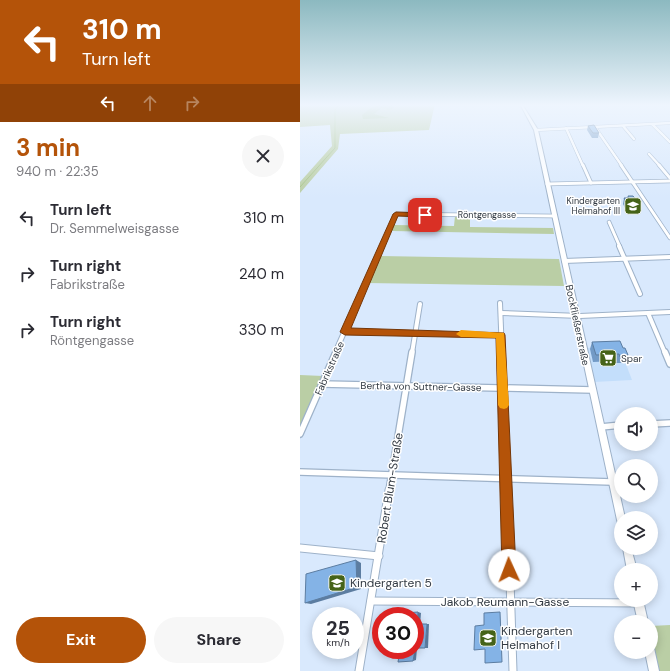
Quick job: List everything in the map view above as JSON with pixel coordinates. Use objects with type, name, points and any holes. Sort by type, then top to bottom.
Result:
[{"type":"main road","name":"Bockfließerstraße","points":[[537,135],[619,511]]},
{"type":"main road","points":[[651,659],[654,671]]},
{"type":"street","points":[[569,135],[591,183]]},
{"type":"street","points":[[601,135],[670,238]]},
{"type":"street","points":[[631,135],[634,139]]},
{"type":"street","points":[[649,154],[670,180]]},
{"type":"street","points":[[547,184],[670,180]]},
{"type":"street","name":"Röntgengasse","points":[[396,214],[554,216]]},
{"type":"street","name":"Fabrikstraße","points":[[300,434],[396,214]]},
{"type":"street","points":[[609,222],[623,259],[640,294]]},
{"type":"street","points":[[564,261],[670,257]]},
{"type":"street","points":[[500,303],[513,671]]},
{"type":"street","name":"Robert Blum-Straße","points":[[359,671],[420,304]]},
{"type":"street","points":[[501,313],[576,315],[648,314],[670,312]]},
{"type":"street","points":[[648,314],[670,364]]},
{"type":"street","points":[[345,332],[500,335]]},
{"type":"street","name":"Bertha von Suttner-Gasse","points":[[322,384],[593,390]]},
{"type":"street","points":[[658,424],[670,423]]},
{"type":"street","points":[[601,427],[614,426]]},
{"type":"street","points":[[300,472],[612,482]]},
{"type":"street","points":[[300,548],[379,556]]},
{"type":"street","name":"Jakob Reumann-Gasse","points":[[371,601],[614,602]]},
{"type":"shaded area","points":[[331,135],[340,135],[338,149],[300,193],[300,182],[332,146]]},
{"type":"shaded area","points":[[455,216],[470,217],[470,227],[553,228],[554,234],[392,231],[394,225],[454,226]]},
{"type":"shaded area","points":[[380,256],[559,259],[564,286],[367,283]]},
{"type":"shaded area","points":[[619,346],[632,380],[594,382],[586,348]]},
{"type":"shaded area","points":[[300,375],[323,376],[300,426]]},
{"type":"shaded area","points":[[670,625],[670,671],[659,671],[656,659],[658,659],[658,626]]},
{"type":"building","points":[[628,196],[633,196],[639,203],[637,203],[639,206],[628,205],[624,198],[629,198]]},
{"type":"building","points":[[620,341],[628,355],[620,357],[619,354],[596,355],[592,342]]},
{"type":"building","name":"Kindergarten 5","points":[[356,560],[357,587],[305,603],[306,574]]},
{"type":"building","name":"Kindergarten Helmahof I","points":[[500,612],[502,662],[485,663],[485,649],[474,650],[475,626],[484,625],[484,613]]},
{"type":"building","points":[[424,624],[427,624],[425,648]]},
{"type":"building","points":[[398,659],[413,659],[413,661],[398,662]]},
{"type":"waterway","points":[[300,187],[335,148],[335,135]]},
{"type":"slow traffic","points":[[461,334],[500,335],[504,405]]},
{"type":"place","name":"Kindergarten Helmahof III","points":[[633,206]]},
{"type":"place","name":"Spar","points":[[608,358]]},
{"type":"place","name":"Kindergarten 5","points":[[337,583]]},
{"type":"place","name":"Kindergarten Helmahof I","points":[[488,638]]},
{"type":"route","points":[[425,215],[396,214],[345,332],[500,335],[509,570]]}]
